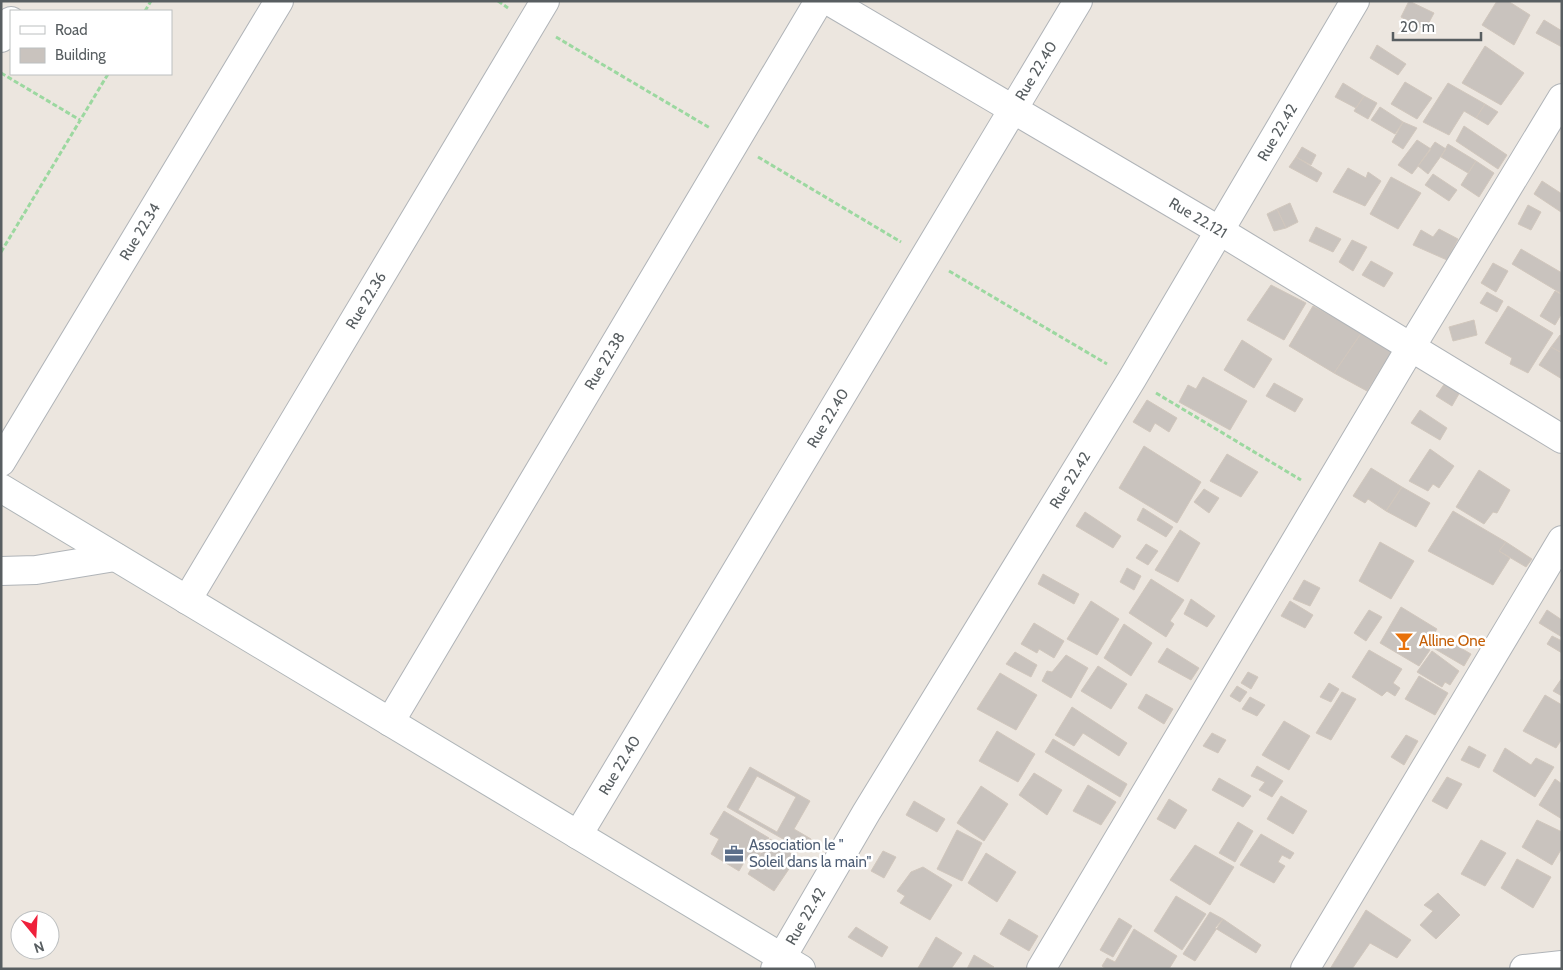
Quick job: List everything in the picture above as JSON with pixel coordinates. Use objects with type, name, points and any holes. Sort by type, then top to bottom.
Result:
[{"type":"street","name":"Rue 22.34","points":[[1,462],[279,1]]},
{"type":"street","name":"Rue 22.36","points":[[187,600],[545,1]]},
{"type":"street","name":"Rue 22.38","points":[[390,722],[819,1]]},
{"type":"street","name":"Rue 22.121","points":[[829,1],[1220,231],[1562,439]]},
{"type":"street","name":"Rue 22.40","points":[[578,835],[1078,1]]},
{"type":"street","name":"Rue 22.42","points":[[786,965],[871,804],[1132,379],[1355,1]]},
{"type":"street","points":[[1,38],[10,23]]},
{"type":"street","points":[[1041,969],[1411,347],[1562,98]]},
{"type":"street","points":[[1,488],[578,835],[786,965]]},
{"type":"street","points":[[1305,969],[1562,540]]},
{"type":"street","points":[[1,571],[36,570],[115,557]]},
{"type":"street","points":[[1524,969],[1562,965]]},
{"type":"path","points":[[1,73],[80,120]]},
{"type":"path","points":[[1,252],[107,75]]},
{"type":"building","points":[[1409,1],[1434,13],[1425,30],[1401,17]]},
{"type":"building","points":[[1497,1],[1508,1],[1530,15],[1514,45],[1482,25]]},
{"type":"building","points":[[1544,20],[1562,31],[1562,47],[1536,33]]},
{"type":"building","points":[[1377,45],[1406,64],[1398,75],[1370,58]]},
{"type":"building","points":[[1485,46],[1524,73],[1501,105],[1462,83]]},
{"type":"building","points":[[1405,82],[1432,98],[1417,119],[1391,104]]},
{"type":"building","points":[[1343,83],[1364,96],[1356,108],[1335,97]]},
{"type":"building","points":[[1448,83],[1485,104],[1476,118],[1464,111],[1449,135],[1423,122]]},
{"type":"building","points":[[1364,96],[1377,103],[1368,119],[1354,111]]},
{"type":"building","points":[[1485,104],[1498,112],[1488,125],[1476,118]]},
{"type":"building","points":[[1380,107],[1403,122],[1395,134],[1371,120]]},
{"type":"building","points":[[1403,122],[1417,128],[1403,149],[1392,142]]},
{"type":"building","points":[[1464,126],[1507,155],[1498,169],[1456,141]]},
{"type":"building","points":[[1417,140],[1431,149],[1412,174],[1398,165]]},
{"type":"building","points":[[1435,142],[1446,149],[1428,174],[1418,166]]},
{"type":"building","points":[[1448,144],[1476,161],[1468,173],[1441,157]]},
{"type":"building","points":[[1302,147],[1316,155],[1311,165],[1296,157]]},
{"type":"building","points":[[1296,157],[1322,173],[1317,182],[1289,167]]},
{"type":"building","points":[[1476,161],[1494,173],[1479,197],[1461,185]]},
{"type":"building","points":[[1348,168],[1366,178],[1368,172],[1381,181],[1365,206],[1333,192]]},
{"type":"building","points":[[1433,174],[1457,190],[1449,201],[1425,185]]},
{"type":"building","points":[[1391,177],[1421,193],[1398,229],[1370,214]]},
{"type":"building","points":[[1542,181],[1562,194],[1561,212],[1534,194]]},
{"type":"building","points":[[1290,203],[1298,222],[1286,228],[1277,209]]},
{"type":"building","points":[[1528,205],[1541,212],[1531,230],[1518,224]]},
{"type":"building","points":[[1277,209],[1286,228],[1274,231],[1267,214]]},
{"type":"building","points":[[1316,227],[1341,239],[1333,252],[1309,241]]},
{"type":"building","points":[[1439,229],[1458,239],[1447,260],[1413,245],[1421,230],[1433,237]]},
{"type":"building","points":[[1352,240],[1367,247],[1353,271],[1339,262]]},
{"type":"building","points":[[1521,249],[1562,273],[1562,294],[1512,264]]},
{"type":"building","points":[[1371,261],[1393,273],[1384,287],[1362,275]]},
{"type":"building","points":[[1493,263],[1508,271],[1496,292],[1481,283]]},
{"type":"building","points":[[1271,285],[1306,303],[1284,340],[1247,320]]},
{"type":"building","points":[[1555,291],[1562,295],[1562,313],[1555,325],[1540,316]]},
{"type":"building","points":[[1487,292],[1503,301],[1497,312],[1480,303]]},
{"type":"building","points":[[1313,306],[1362,332],[1334,373],[1289,346]]},
{"type":"building","points":[[1508,306],[1553,333],[1528,373],[1510,364],[1512,358],[1485,343]]},
{"type":"building","points":[[1474,320],[1477,335],[1453,341],[1449,327]]},
{"type":"building","points":[[1362,332],[1392,351],[1367,391],[1334,373]]},
{"type":"building","points":[[1560,335],[1562,336],[1562,353],[1551,347]]},
{"type":"building","points":[[1242,340],[1272,359],[1254,388],[1224,370]]},
{"type":"building","points":[[1551,347],[1562,353],[1562,379],[1539,365]]},
{"type":"building","points":[[1203,377],[1247,401],[1230,430],[1179,402],[1188,385],[1196,389]]},
{"type":"building","points":[[1274,383],[1303,399],[1295,412],[1266,396]]},
{"type":"building","points":[[1445,383],[1460,392],[1452,406],[1436,396]]},
{"type":"building","points":[[1147,400],[1177,418],[1169,432],[1155,423],[1150,432],[1133,422]]},
{"type":"building","points":[[1420,410],[1447,428],[1440,440],[1411,423]]},
{"type":"building","points":[[1144,446],[1201,482],[1177,523],[1119,488]]},
{"type":"building","points":[[1430,449],[1454,466],[1439,488],[1433,484],[1428,491],[1409,481]]},
{"type":"building","points":[[1227,454],[1258,472],[1241,497],[1210,481]]},
{"type":"building","points":[[1371,468],[1402,487],[1386,511],[1368,499],[1365,503],[1353,496]]},
{"type":"building","points":[[1479,470],[1510,490],[1497,513],[1493,512],[1484,524],[1456,507]]},
{"type":"building","points":[[1402,487],[1430,503],[1416,527],[1386,511]]},
{"type":"building","points":[[1204,489],[1219,498],[1209,513],[1194,502]]},
{"type":"building","points":[[1143,508],[1173,527],[1166,537],[1137,520]]},
{"type":"building","points":[[1453,511],[1506,542],[1499,551],[1510,558],[1493,585],[1428,551]]},
{"type":"building","points":[[1085,512],[1121,536],[1113,548],[1076,526]]},
{"type":"building","points":[[1180,530],[1200,543],[1178,582],[1155,570]]},
{"type":"building","points":[[1380,542],[1414,561],[1391,599],[1359,581]]},
{"type":"building","points":[[1506,542],[1532,559],[1526,567],[1499,551]]},
{"type":"building","points":[[1146,544],[1158,551],[1148,565],[1136,558]]},
{"type":"building","points":[[1127,568],[1141,576],[1134,590],[1120,582]]},
{"type":"building","points":[[1043,574],[1079,594],[1074,604],[1038,584]]},
{"type":"building","points":[[1151,579],[1184,600],[1170,621],[1174,624],[1166,637],[1129,613]]},
{"type":"building","points":[[1304,580],[1320,588],[1310,606],[1293,599]]},
{"type":"building","points":[[1191,599],[1215,616],[1207,627],[1184,614]]},
{"type":"building","points":[[1091,601],[1119,619],[1097,655],[1067,639]]},
{"type":"building","points":[[1290,601],[1313,615],[1305,628],[1281,616]]},
{"type":"building","points":[[1401,607],[1437,629],[1425,647],[1430,650],[1419,666],[1380,643]]},
{"type":"building","points":[[1369,610],[1382,617],[1366,641],[1354,633]]},
{"type":"building","points":[[1547,610],[1562,620],[1562,637],[1539,623]]},
{"type":"building","points":[[1034,623],[1064,641],[1054,658],[1039,649],[1037,653],[1021,644]]},
{"type":"building","points":[[1124,624],[1152,643],[1131,676],[1104,658]]},
{"type":"building","points":[[1437,634],[1471,654],[1464,666],[1430,646]]},
{"type":"building","points":[[1552,636],[1562,641],[1562,653],[1547,644]]},
{"type":"building","points":[[1167,648],[1199,668],[1191,680],[1158,662]]},
{"type":"building","points":[[1369,650],[1402,669],[1393,683],[1400,688],[1395,696],[1387,691],[1382,696],[1352,677]]},
{"type":"building","points":[[1432,651],[1459,671],[1450,685],[1445,682],[1442,687],[1417,672]]},
{"type":"building","points":[[1015,652],[1037,665],[1031,677],[1006,664]]},
{"type":"building","points":[[1066,655],[1088,668],[1071,698],[1042,681],[1047,671],[1052,672]]},
{"type":"building","points":[[1098,666],[1127,684],[1111,709],[1081,691]]},
{"type":"building","points":[[1248,672],[1258,677],[1251,689],[1241,683]]},
{"type":"building","points":[[1000,673],[1037,695],[1016,730],[977,709]]},
{"type":"building","points":[[1419,676],[1448,693],[1435,715],[1405,699]]},
{"type":"building","points":[[1562,678],[1562,696],[1553,691]]},
{"type":"building","points":[[1329,683],[1339,689],[1331,702],[1320,697]]},
{"type":"building","points":[[1237,686],[1247,692],[1240,702],[1230,696]]},
{"type":"building","points":[[1342,692],[1356,699],[1331,740],[1316,733]]},
{"type":"building","points":[[1146,694],[1173,709],[1164,724],[1138,708]]},
{"type":"building","points":[[1545,695],[1562,705],[1562,739],[1556,748],[1523,731]]},
{"type":"building","points":[[1250,697],[1265,705],[1257,716],[1242,709]]},
{"type":"building","points":[[1072,707],[1127,743],[1119,756],[1083,733],[1074,746],[1055,735]]},
{"type":"building","points":[[1284,721],[1310,736],[1289,770],[1262,755]]},
{"type":"building","points":[[997,731],[1035,754],[1018,782],[979,761]]},
{"type":"building","points":[[1212,733],[1226,740],[1218,753],[1203,746]]},
{"type":"building","points":[[1406,735],[1418,741],[1404,765],[1391,757]]},
{"type":"building","points":[[1053,739],[1127,784],[1120,797],[1045,752]]},
{"type":"building","points":[[1469,746],[1486,755],[1479,768],[1461,760]]},
{"type":"building","points":[[1505,748],[1531,765],[1536,758],[1554,767],[1535,797],[1493,771]]},
{"type":"building","points":[[1257,766],[1283,781],[1272,797],[1259,790],[1265,782],[1251,776]]},
{"type":"building","points":[[750,767],[810,801],[794,829],[811,839],[804,851],[727,807]],"holes":[[[757,776],[796,797],[777,832],[738,810]]]},
{"type":"building","points":[[1034,773],[1062,790],[1047,815],[1019,795]]},
{"type":"building","points":[[1447,777],[1462,784],[1447,809],[1432,801]]},
{"type":"building","points":[[1219,778],[1251,796],[1243,807],[1212,790]]},
{"type":"building","points":[[1555,779],[1562,784],[1562,819],[1539,805]]},
{"type":"building","points":[[1088,785],[1116,802],[1101,825],[1073,811]]},
{"type":"building","points":[[981,786],[1008,804],[984,841],[957,823]]},
{"type":"building","points":[[1281,796],[1307,811],[1293,834],[1267,819]]},
{"type":"building","points":[[1169,799],[1187,810],[1175,829],[1157,819]]},
{"type":"building","points":[[914,801],[945,819],[937,832],[906,815]]},
{"type":"building","points":[[724,811],[769,838],[755,862],[747,857],[739,871],[711,854],[719,839],[710,834]]},
{"type":"building","points":[[1537,820],[1562,832],[1562,848],[1552,865],[1522,847]]},
{"type":"building","points":[[1238,822],[1253,831],[1235,862],[1219,853]]},
{"type":"building","points":[[957,830],[982,843],[962,881],[937,869]]},
{"type":"building","points":[[1261,834],[1294,853],[1290,859],[1282,855],[1278,862],[1285,866],[1274,883],[1240,865]]},
{"type":"building","points":[[770,839],[797,857],[774,891],[748,874]]},
{"type":"building","points":[[1481,840],[1506,853],[1485,886],[1461,874]]},
{"type":"building","points":[[1195,845],[1234,867],[1210,905],[1170,880]]},
{"type":"building","points":[[883,851],[896,857],[884,878],[871,871]]},
{"type":"building","points":[[986,853],[1016,872],[997,902],[968,883]]},
{"type":"building","points":[[1517,859],[1551,877],[1533,908],[1501,888]]},
{"type":"building","points":[[923,867],[952,885],[930,920],[900,903],[905,896],[897,891],[911,872]]},
{"type":"building","points":[[1438,893],[1460,915],[1436,939],[1420,925],[1433,911],[1424,905]]},
{"type":"building","points":[[1176,896],[1206,914],[1182,950],[1154,931]]},
{"type":"building","points":[[1366,910],[1411,940],[1397,958],[1370,943],[1352,969],[1330,969]]},
{"type":"building","points":[[1210,912],[1223,919],[1195,961],[1183,954]]},
{"type":"building","points":[[1119,918],[1132,926],[1113,957],[1100,950]]},
{"type":"building","points":[[1009,919],[1038,936],[1029,951],[1000,934]]},
{"type":"building","points":[[1223,919],[1261,945],[1256,953],[1215,928]]},
{"type":"building","points":[[856,927],[888,947],[882,957],[848,937]]},
{"type":"building","points":[[1134,929],[1177,956],[1169,969],[1106,969],[1102,966],[1107,958],[1115,962]]},
{"type":"building","points":[[936,937],[962,953],[951,969],[918,968]]},
{"type":"building","points":[[974,955],[994,967],[967,969]]},
{"type":"place","name":"Alline One","points":[[1404,641]]},
{"type":"place","name":"Association le \" Soleil dans la main\"","points":[[734,854]]}]
